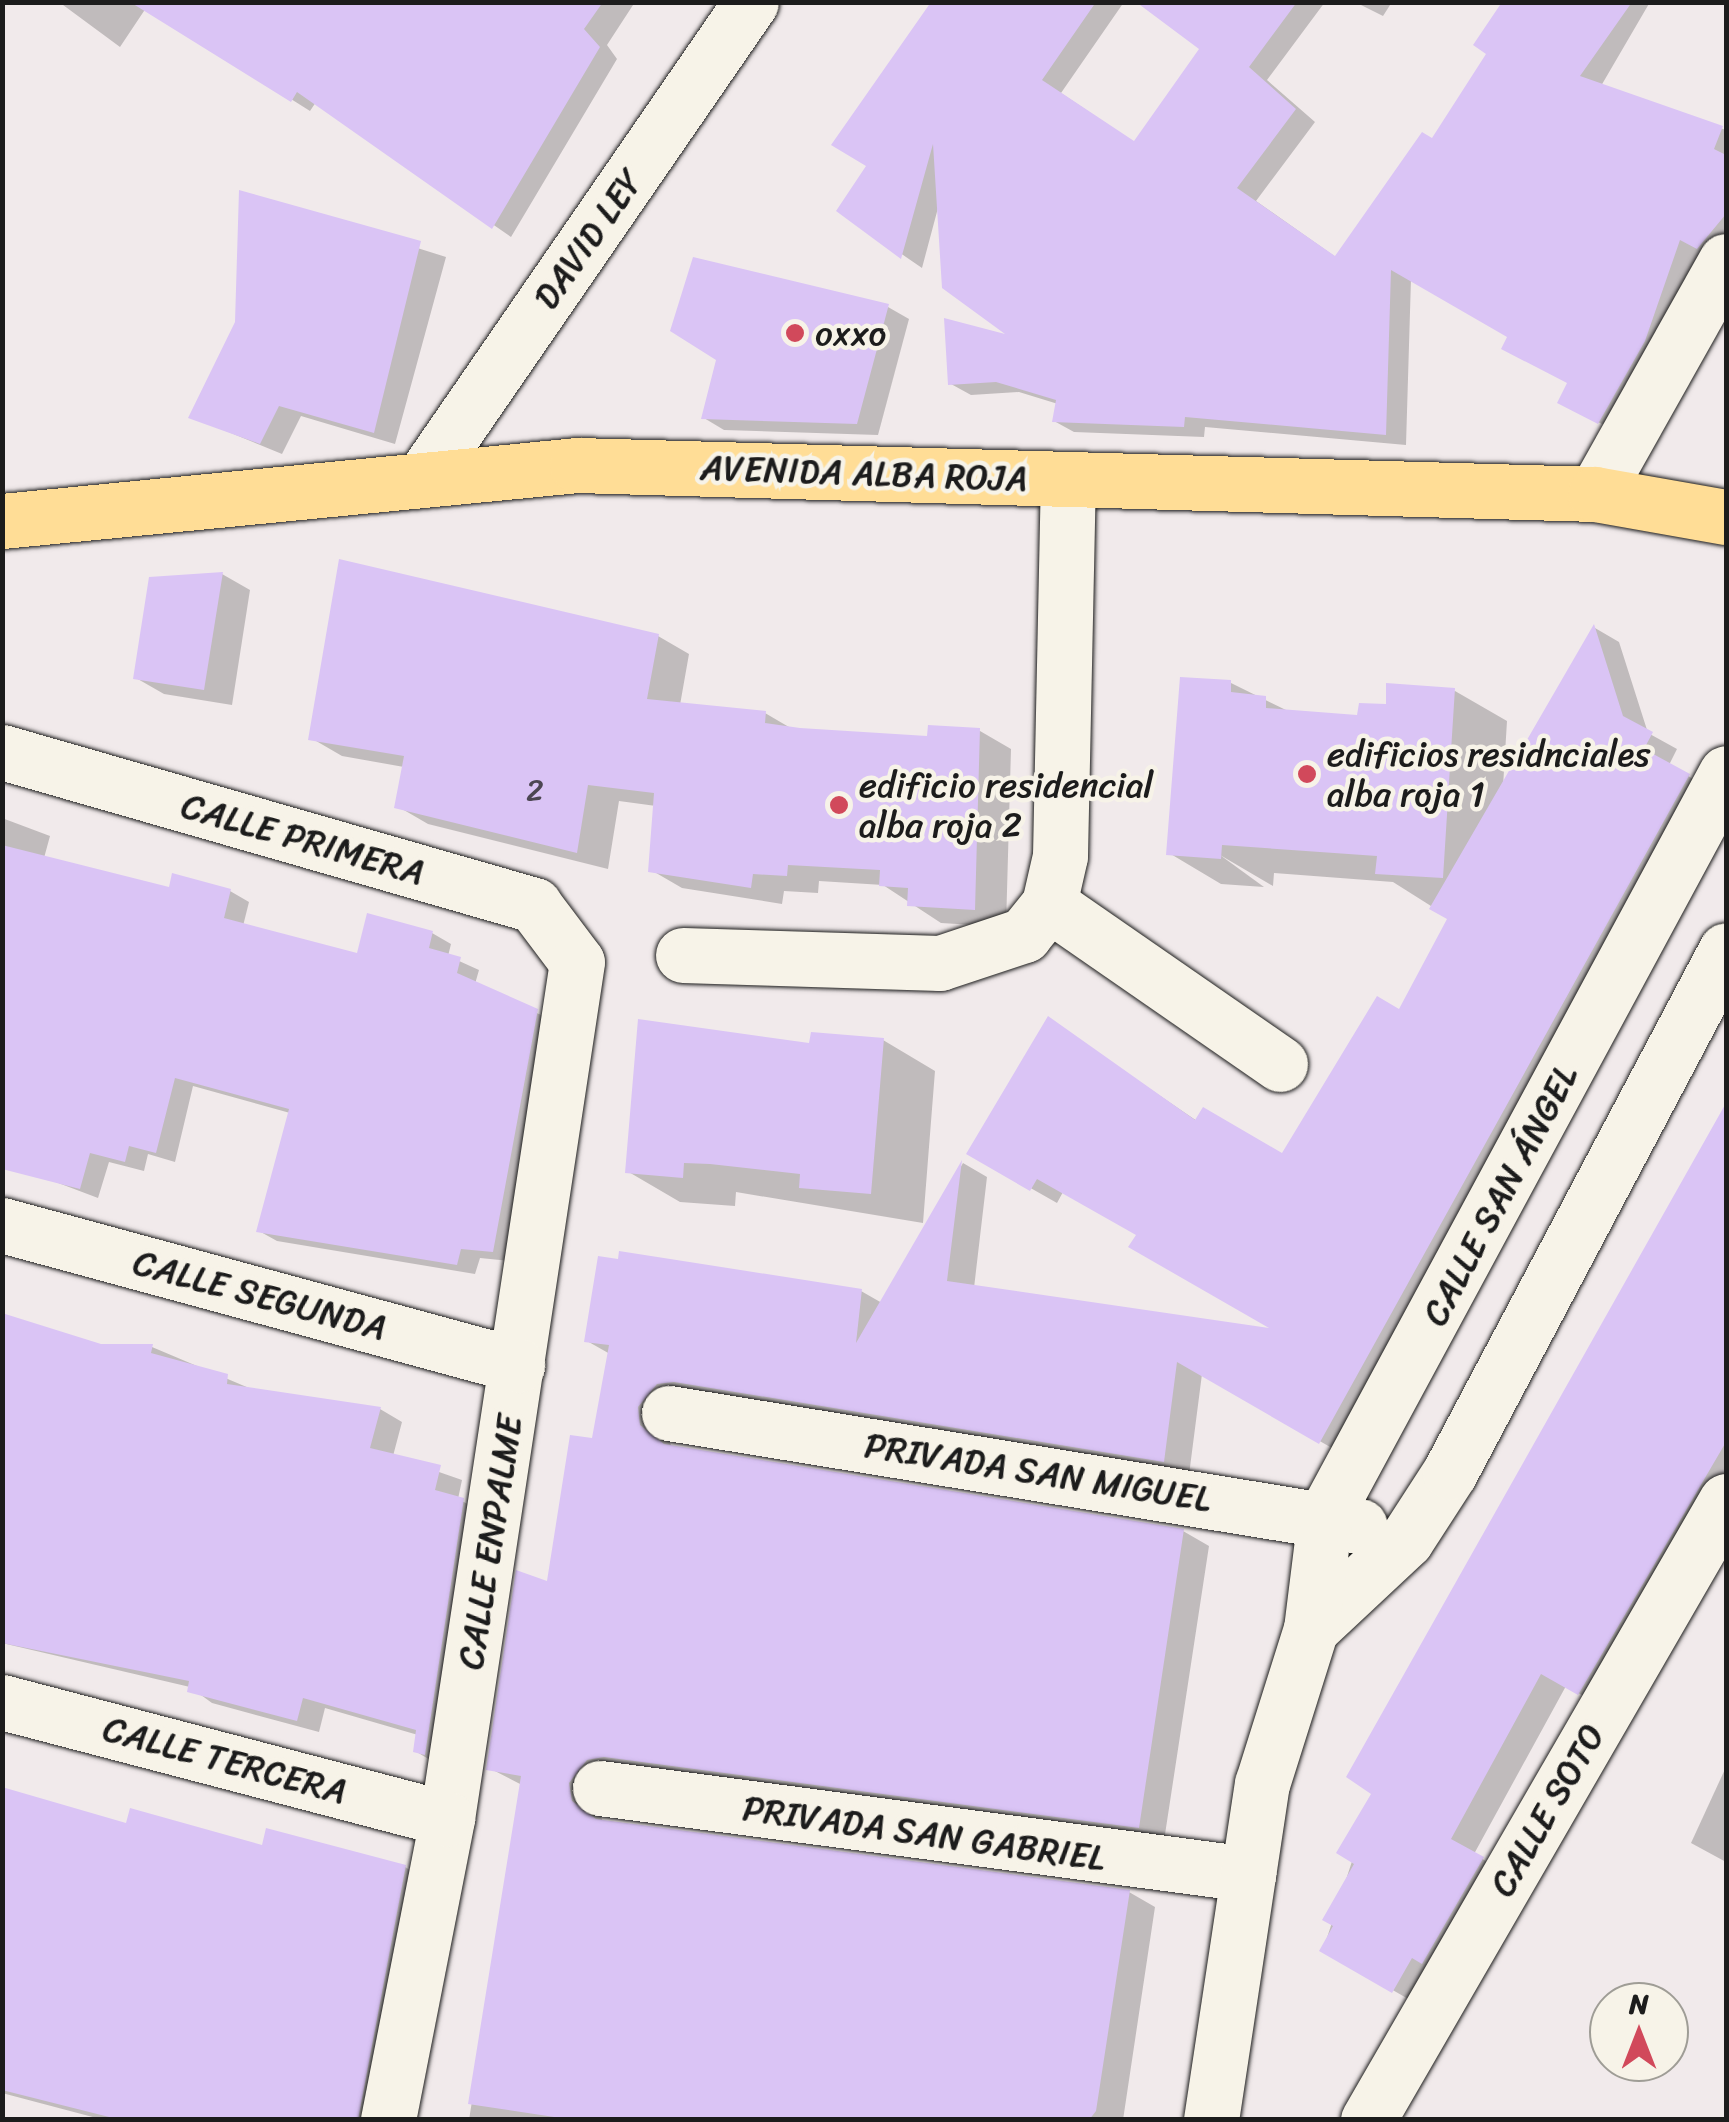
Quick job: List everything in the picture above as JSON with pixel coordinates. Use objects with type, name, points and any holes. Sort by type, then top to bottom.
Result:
[{"type":"main road","name":"AVENIDA ALBA ROJA","points":[[2,520],[425,474],[577,465],[1595,494],[1726,517]]},
{"type":"street","name":"DAVID LEY","points":[[425,474],[752,2]]},
{"type":"street","points":[[1595,494],[1726,261]]},
{"type":"street","points":[[682,954],[940,963],[1024,935],[1049,904],[1060,856],[1068,478]]},
{"type":"street","name":"CALLE PRIMERA","points":[[2,752],[534,905],[577,962]]},
{"type":"street","name":"CALLE SAN ÁNGEL","points":[[1211,2120],[1270,1750],[1311,1629],[1326,1516],[1726,773]]},
{"type":"street","points":[[1049,904],[1280,1064]]},
{"type":"street","name":"CALLE SAN ÁNGEL","points":[[1311,1629],[1406,1540],[1726,950]]},
{"type":"street","name":"CALLE ENPALME","points":[[388,2120],[448,1819],[577,962]]},
{"type":"street","name":"CALLE SEGUNDA","points":[[2,1225],[517,1365]]},
{"type":"street","name":"PRIVADA SAN MIGUEL","points":[[669,1413],[1326,1516],[1406,1540]]},
{"type":"street","name":"CALLE SOTO","points":[[1368,2120],[1726,1501]]},
{"type":"street","name":"CALLE TERCERA","points":[[2,1702],[448,1819]]},
{"type":"street","name":"PRIVADA SAN GABRIEL","points":[[600,1788],[1248,1874]]},
{"type":"building","points":[[130,2],[603,2],[584,29],[600,47],[492,229],[297,92],[291,102]]},
{"type":"building","points":[[931,2],[1096,2],[1042,80],[1134,141],[1199,49],[1136,2],[1297,2],[1249,67],[1296,109],[1237,188],[1335,256],[1422,132],[1432,138],[1486,54],[1473,45],[1502,2],[1632,2],[1580,76],[1723,126],[1714,149],[1726,155],[1726,214],[1697,249],[1680,240],[1645,341],[1598,424],[1557,403],[1567,383],[1501,349],[1507,337],[1391,270],[1386,435],[1185,417],[1184,427],[1052,422],[1056,400],[996,382],[948,385],[944,318],[1005,334],[942,288],[933,144],[901,259],[836,211],[866,166],[831,145]]},
{"type":"building","points":[[239,190],[421,241],[374,433],[279,406],[260,444],[188,418],[235,322]]},
{"type":"building","points":[[693,257],[889,304],[857,424],[701,419],[716,360],[670,331]]},
{"type":"building","points":[[339,559],[659,634],[647,699],[766,711],[765,723],[800,728],[927,736],[928,725],[980,728],[975,910],[907,906],[908,888],[879,886],[880,870],[788,865],[787,876],[753,874],[751,888],[648,872],[654,793],[588,785],[577,853],[394,808],[404,756],[308,740]]},
{"type":"building","points":[[223,572],[204,690],[133,679],[149,577]]},
{"type":"building","points":[[1594,624],[1623,716],[1653,732],[1644,749],[1690,774],[1319,1444],[1177,1362],[1164,1462],[674,1382],[657,1384],[638,1407],[640,1425],[664,1444],[1184,1529],[1139,1828],[604,1757],[587,1760],[569,1783],[572,1801],[596,1819],[1130,1890],[1096,2111],[1089,2120],[574,2120],[468,2104],[521,1776],[486,1770],[516,1570],[547,1581],[570,1435],[592,1438],[609,1345],[584,1342],[598,1256],[618,1259],[619,1251],[862,1289],[856,1343],[962,1160],[947,1281],[1269,1328],[1128,1247],[1136,1235],[1037,1179],[1030,1191],[966,1154],[1048,1016],[1195,1120],[1203,1107],[1282,1153],[1377,996],[1399,1009],[1447,919],[1429,909]]},
{"type":"building","name":"edificios residnciales alba roja 1","points":[[1180,677],[1231,680],[1231,692],[1266,696],[1266,708],[1357,715],[1359,703],[1386,704],[1386,683],[1455,688],[1443,878],[1375,874],[1377,856],[1222,845],[1221,859],[1166,855]]},
{"type":"building","points":[[2,845],[169,887],[172,873],[231,889],[224,918],[357,953],[367,913],[433,931],[429,948],[461,957],[457,973],[538,1009],[493,1252],[461,1249],[457,1265],[256,1232],[289,1109],[175,1078],[156,1153],[129,1146],[125,1162],[90,1153],[80,1189],[2,1169]]},
{"type":"building","points":[[638,1019],[809,1043],[811,1032],[884,1038],[871,1194],[799,1188],[800,1174],[710,1164],[684,1163],[683,1178],[625,1173]]},
{"type":"building","points":[[1726,1103],[1726,1442],[1578,1695],[1541,1674],[1451,1839],[1484,1857],[1422,1964],[1412,1958],[1392,1993],[1319,1951],[1333,1926],[1322,1920],[1354,1864],[1336,1853],[1371,1794],[1346,1777]]},
{"type":"building","points":[[2,1313],[101,1344],[153,1344],[151,1353],[228,1374],[227,1384],[381,1407],[370,1448],[441,1465],[435,1490],[464,1498],[425,1755],[413,1752],[416,1730],[303,1698],[297,1721],[187,1692],[189,1681],[2,1643]]},
{"type":"building","points":[[2,1787],[126,1823],[130,1808],[262,1845],[266,1828],[406,1865],[358,2120],[121,2120],[2,2090]]},
{"type":"place","name":"oxxo","points":[[795,333]]},
{"type":"place","name":"edificios residnciales alba roja 1","points":[[1307,774]]},
{"type":"place","name":"edificio residencial alba roja 2","points":[[839,805]]}]
